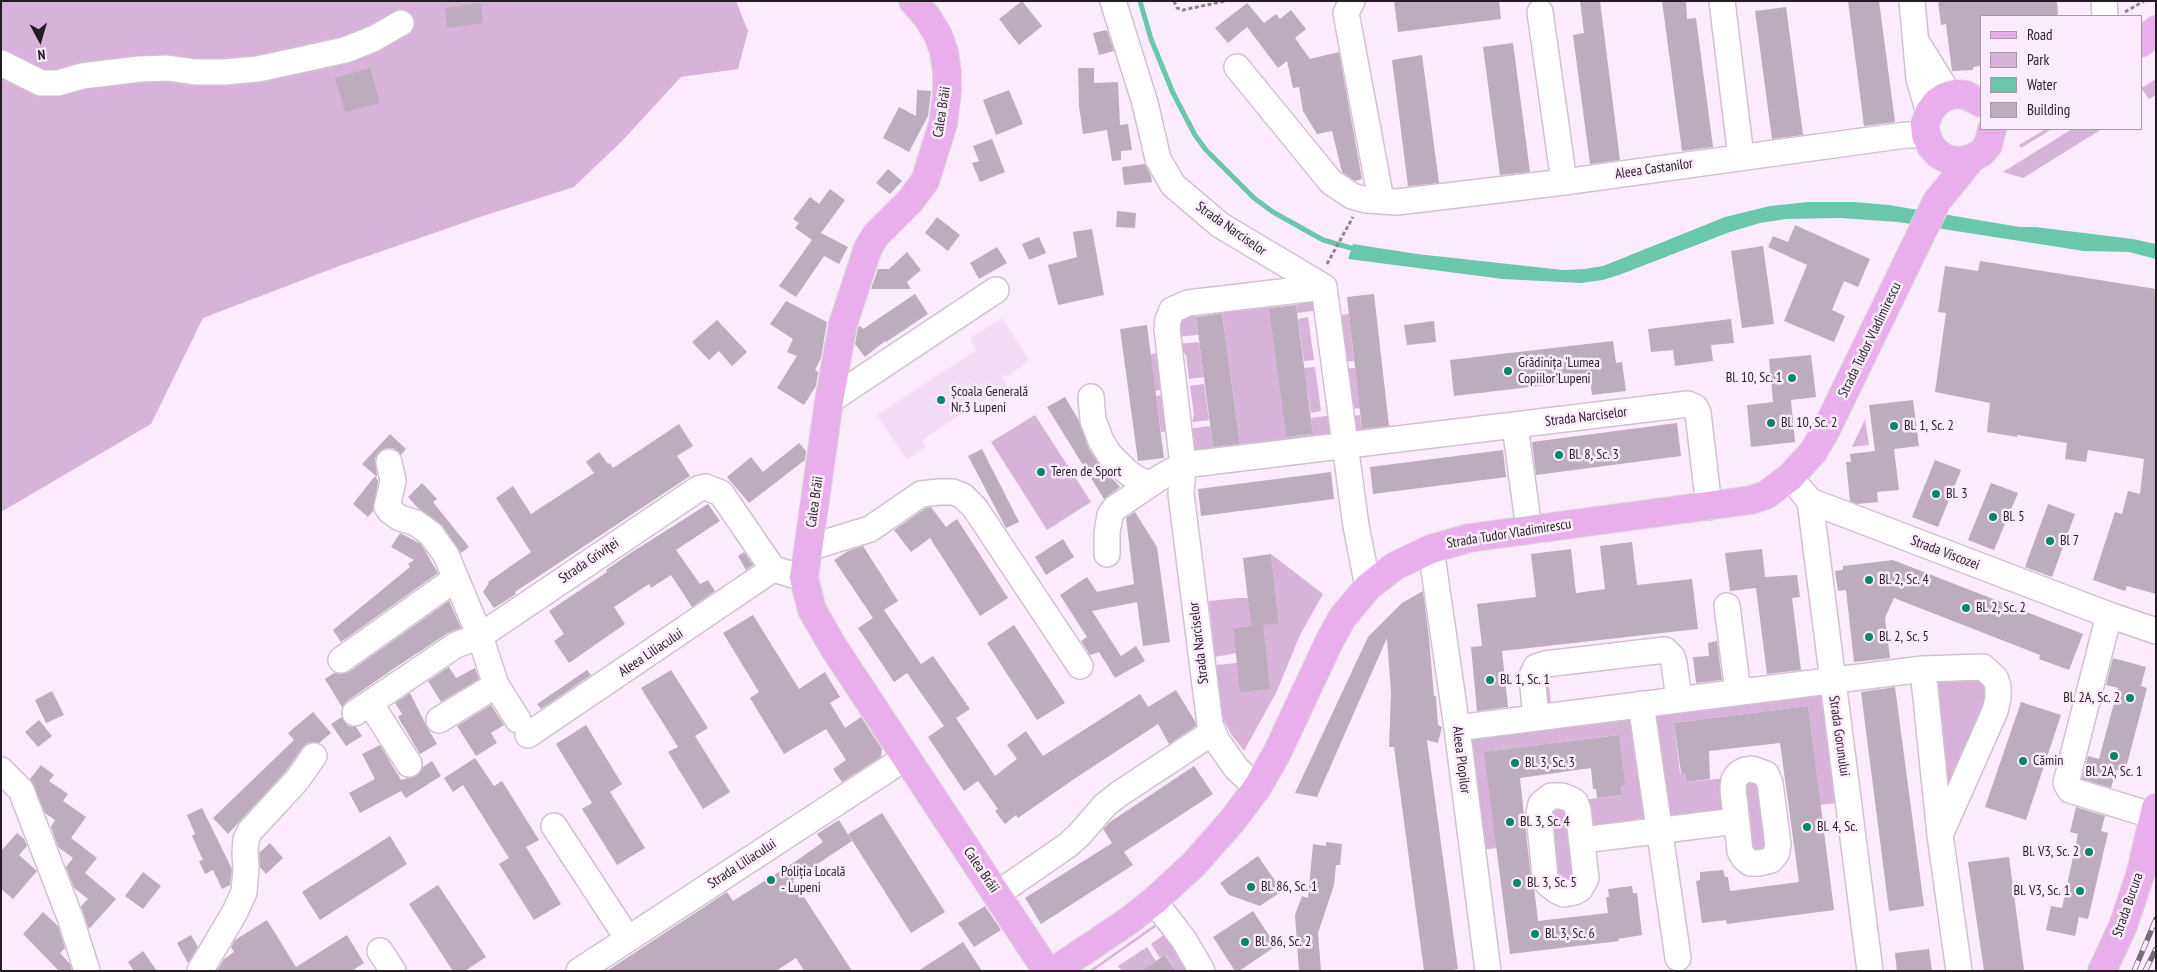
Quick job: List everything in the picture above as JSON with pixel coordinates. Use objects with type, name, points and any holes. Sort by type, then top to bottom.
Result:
[{"type":"main road","name":"Calea Brăii","points":[[913,1],[927,16],[938,35],[944,52],[947,92],[943,124],[924,181],[910,201],[876,235],[868,248],[843,324],[829,401],[804,578],[812,610],[905,758],[1047,971]]},
{"type":"main road","points":[[2142,42],[2156,30]]},
{"type":"main road","points":[[2142,48],[2156,44]]},
{"type":"main road","points":[[1937,201],[1928,131],[1936,104],[1950,96],[1966,95],[1980,102]]},
{"type":"main road","points":[[1928,131],[1938,154],[1949,160],[1960,161],[1972,158]]},
{"type":"main road","name":"Strada Tudor Vladimirescu","points":[[1054,971],[1120,927],[1154,901],[1208,848],[1257,788],[1277,753],[1342,618],[1368,587],[1395,566],[1431,549],[1469,538],[1732,504],[1758,497],[1779,487],[1813,452],[1826,430],[1937,201],[1972,158],[1981,153],[1988,145],[1995,131]]},
{"type":"main road","name":"Strada Bucura","points":[[2102,971],[2126,918],[2140,875],[2155,812]]},
{"type":"street","name":"Strada Narciselor","points":[[1113,1],[1145,103],[1158,159],[1173,184],[1220,225],[1325,275]]},
{"type":"street","points":[[1352,1],[1346,13],[1382,200]]},
{"type":"street","points":[[1722,1],[1741,157]]},
{"type":"street","points":[[1912,1],[1915,40],[1928,131]]},
{"type":"street","points":[[2104,1],[2105,15]]},
{"type":"street","points":[[1540,12],[1564,182]]},
{"type":"street","points":[[1,63],[42,83],[58,83],[82,76],[140,69],[167,68],[194,72],[224,72],[258,68],[346,50],[373,39],[401,23]]},
{"type":"street","points":[[1915,40],[1950,96]]},
{"type":"street","name":"Aleea Castanilor","points":[[1237,67],[1331,182],[1352,196],[1366,200],[1397,202],[1564,182],[1928,131]]},
{"type":"street","points":[[1107,554],[1107,533],[1110,515],[1115,508],[1150,484],[1183,465],[1168,329],[1168,320],[1172,310],[1188,303],[1325,275],[1356,526],[1368,587]]},
{"type":"street","points":[[829,401],[996,290]]},
{"type":"street","points":[[1091,397],[1094,420],[1101,441],[1109,454],[1126,471],[1137,479],[1150,484]]},
{"type":"street","name":"Strada Narciselor","points":[[1257,788],[1236,768],[1218,741],[1210,724],[1181,494],[1183,465],[1688,404],[1695,407],[1698,413],[1709,507]]},
{"type":"street","points":[[1515,426],[1529,529]]},
{"type":"street","points":[[389,462],[394,481],[387,507],[400,518],[416,522],[432,534],[446,555],[480,636],[496,685],[439,720]]},
{"type":"street","name":"Strada Viscozei","points":[[1790,477],[1810,501],[2109,616],[2156,631]]},
{"type":"street","name":"Strada Griviţei","points":[[409,764],[363,708],[456,645],[480,636],[687,494],[705,487],[721,493],[773,569]]},
{"type":"street","points":[[808,548],[870,529],[921,494],[953,492],[963,496],[976,508],[1080,666]]},
{"type":"street","name":"Strada Gorunului","points":[[1810,501],[1870,971]]},
{"type":"street","name":"Aleea Plopilor","points":[[1431,549],[1457,728],[1488,971]]},
{"type":"street","points":[[773,569],[804,578]]},
{"type":"street","name":"Aleea Liliacului","points":[[496,685],[523,728],[773,569]]},
{"type":"street","points":[[341,660],[455,579]]},
{"type":"street","points":[[1727,606],[1738,692]]},
{"type":"street","points":[[2109,616],[2066,783],[2070,790],[2155,812]]},
{"type":"street","points":[[1536,718],[1532,676],[1536,667],[1545,664],[1664,650],[1672,657],[1674,663],[1678,700]]},
{"type":"street","points":[[1457,728],[1923,669],[1983,667],[1995,678],[1998,686],[1995,711],[1940,835]]},
{"type":"street","points":[[1923,669],[1940,835],[1959,971]]},
{"type":"street","points":[[1641,704],[1678,958]]},
{"type":"street","points":[[997,894],[1068,845],[1080,835],[1105,805],[1214,732]]},
{"type":"street","points":[[200,971],[235,912],[244,892],[246,846],[250,831],[297,780],[314,756]]},
{"type":"street","name":"Strada Liliacului","points":[[579,971],[905,758]]},
{"type":"street","points":[[1,770],[21,790],[71,920],[87,971]]},
{"type":"street","points":[[1582,840],[1736,821]]},
{"type":"street","points":[[554,826],[628,939]]},
{"type":"street","points":[[1154,901],[1184,940],[1202,971]]},
{"type":"path","points":[[1174,1],[1177,8],[1183,10],[1225,1]]},
{"type":"path","points":[[2121,15],[2144,1]]},
{"type":"path","points":[[1325,275],[1351,220]]},
{"type":"shaded area","name":"Școala Generală Nr.3 Lupeni","points":[[1002,318],[1029,360],[1007,377],[1005,375],[1001,377],[1011,391],[992,403],[988,397],[922,440],[926,447],[907,460],[877,415],[976,350],[970,338]]},
{"type":"green space","points":[[1,1],[736,1],[748,31],[738,69],[681,77],[622,141],[574,187],[483,216],[342,265],[203,318],[151,424],[1,512]]},
{"type":"green space","points":[[2156,79],[2156,95],[2149,99],[2142,87]]},
{"type":"green space","points":[[2044,130],[2050,130],[2021,148],[2019,145]]},
{"type":"green space","points":[[2070,130],[2100,130],[2023,178],[2003,172]]},
{"type":"green space","points":[[1311,293],[1320,310],[1297,313],[1296,302],[1269,305],[1286,437],[1313,434],[1311,418],[1334,415],[1337,434],[1195,455],[1187,429],[1210,426],[1213,447],[1240,444],[1222,312],[1196,315],[1198,335],[1175,337],[1176,316]]},
{"type":"green space","points":[[1349,314],[1354,361],[1339,362],[1334,316]]},
{"type":"green space","points":[[1308,317],[1314,360],[1304,361],[1298,319]]},
{"type":"green space","points":[[1199,342],[1204,377],[1189,379],[1186,355],[1176,344]]},
{"type":"green space","points":[[1163,353],[1167,389],[1155,391],[1150,354]]},
{"type":"green space","points":[[1315,367],[1321,411],[1311,413],[1304,368]]},
{"type":"green space","points":[[1355,368],[1360,408],[1345,410],[1340,369]]},
{"type":"green space","points":[[1204,384],[1209,420],[1192,422],[1194,415],[1190,386]]},
{"type":"green space","points":[[1168,394],[1172,431],[1161,432],[1156,396]]},
{"type":"green space","name":"Teren de Sport","points":[[1035,415],[1091,502],[1047,530],[991,442]]},
{"type":"green space","points":[[1360,415],[1362,429],[1389,426],[1390,434],[1354,438],[1346,417]]},
{"type":"green space","points":[[1865,419],[1869,445],[1852,447]]},
{"type":"green space","points":[[1271,554],[1323,594],[1300,635],[1277,691],[1244,751],[1224,721],[1220,707],[1215,665],[1237,663],[1263,625],[1279,622]]},
{"type":"green space","points":[[1248,598],[1251,626],[1233,628],[1236,653],[1215,657],[1209,601]]},
{"type":"green space","points":[[1547,668],[1552,712],[1548,711],[1541,672]]},
{"type":"green space","points":[[1980,674],[1990,691],[1948,801],[1930,678]]},
{"type":"green space","points":[[1822,690],[1838,803],[1820,805],[1808,706],[1674,723],[1680,773],[1685,773],[1686,782],[1727,778],[1731,808],[1671,822],[1648,726],[1656,708]]},
{"type":"green space","points":[[1634,715],[1651,822],[1595,834],[1583,800],[1622,795],[1621,785],[1624,785],[1618,735],[1485,752],[1497,848],[1479,850],[1470,739]]},
{"type":"green space","points":[[1755,776],[1774,843],[1753,858],[1739,781]]},
{"type":"green space","points":[[1565,801],[1580,879],[1558,885],[1544,809]]},
{"type":"green space","points":[[1154,925],[1157,926],[1093,971],[1089,971]]},
{"type":"green space","points":[[1165,934],[1193,971],[1176,971],[1166,955],[1160,958],[1151,944]]},
{"type":"green space","points":[[1147,947],[1156,961],[1142,971],[1122,971],[1118,966]]},
{"type":"water","points":[[1808,202],[1854,202],[1889,205],[2020,227],[2035,227],[2133,239],[2156,244],[2156,259],[2129,252],[2084,251],[1898,222],[1840,218],[1786,219],[1760,223],[1730,232],[1619,275],[1603,280],[1581,283],[1503,279],[1348,259],[1353,244],[1417,254],[1563,270],[1584,269],[1603,266],[1725,217],[1770,206]]},
{"type":"building","points":[[1022,1],[1042,26],[1019,45],[999,19]]},
{"type":"building","points":[[1394,1],[1499,1],[1501,19],[1398,32]]},
{"type":"building","points":[[1580,1],[1600,1],[1620,160],[1590,164],[1573,35],[1584,33]]},
{"type":"building","points":[[1662,1],[1686,1],[1687,19],[1696,18],[1713,147],[1682,151]]},
{"type":"building","points":[[1848,1],[1879,1],[1895,122],[1864,126]]},
{"type":"building","points":[[1938,1],[2057,1],[2058,15],[1980,15],[1980,66],[1973,67],[1973,70],[1952,71],[1946,24],[1941,25]]},
{"type":"building","points":[[481,3],[483,23],[447,28],[445,8]]},
{"type":"building","points":[[1247,3],[1264,23],[1276,14],[1280,19],[1291,10],[1306,29],[1295,38],[1310,59],[1339,52],[1362,179],[1355,181],[1342,172],[1332,131],[1317,134],[1303,111],[1299,87],[1293,88],[1287,61],[1278,68],[1247,27],[1228,43],[1215,28]]},
{"type":"building","points":[[1786,7],[1803,135],[1772,139],[1755,11]]},
{"type":"building","points":[[1107,30],[1114,51],[1099,55],[1093,33]]},
{"type":"building","points":[[1513,43],[1530,172],[1500,175],[1483,47]]},
{"type":"building","points":[[1422,55],[1439,183],[1408,186],[1392,60]]},
{"type":"building","points":[[370,68],[380,103],[345,112],[335,78]]},
{"type":"building","points":[[1078,68],[1094,68],[1094,83],[1118,82],[1120,125],[1128,124],[1132,150],[1121,151],[1121,160],[1112,161],[1107,130],[1083,134],[1079,106]]},
{"type":"building","points":[[917,90],[931,91],[928,116],[909,152],[883,138],[899,107],[916,116]]},
{"type":"building","points":[[1009,90],[1023,124],[996,135],[983,100]]},
{"type":"building","points":[[992,139],[1005,172],[980,182],[972,163],[979,161],[973,146]]},
{"type":"building","points":[[1145,164],[1152,182],[1124,185],[1122,167]]},
{"type":"building","points":[[888,169],[902,181],[890,194],[876,183]]},
{"type":"building","points":[[830,189],[845,200],[821,233],[848,247],[839,264],[824,256],[796,297],[779,286],[812,240],[795,228],[799,223],[793,219],[810,197],[819,204]]},
{"type":"building","points":[[1117,211],[1136,213],[1135,228],[1116,227]]},
{"type":"building","points":[[937,217],[960,235],[948,251],[925,233]]},
{"type":"building","points":[[1795,225],[1870,259],[1858,287],[1844,281],[1832,310],[1845,316],[1834,342],[1784,321],[1807,265],[1768,247],[1773,236],[1788,242]]},
{"type":"building","points":[[1092,229],[1104,295],[1058,305],[1048,265],[1077,257],[1073,232]]},
{"type":"building","points":[[1039,237],[1046,253],[1029,260],[1022,244]]},
{"type":"building","points":[[1763,246],[1774,324],[1742,328],[1731,251]]},
{"type":"building","points":[[997,247],[1007,263],[979,279],[970,263]]},
{"type":"building","points":[[907,252],[921,270],[907,282],[911,289],[871,289],[878,269],[889,269]]},
{"type":"building","points":[[1980,261],[2156,289],[2156,594],[2127,586],[2125,591],[2093,580],[2115,512],[2122,514],[2128,491],[2140,494],[2144,459],[2088,450],[2086,462],[2065,459],[2067,443],[1987,432],[1990,403],[1935,392],[1946,313],[1938,312],[1945,266],[1978,271]]},
{"type":"building","points":[[915,294],[928,314],[885,341],[865,357],[855,344],[858,327],[860,326],[863,329]]},
{"type":"building","points":[[1374,294],[1389,426],[1362,429],[1347,297]]},
{"type":"building","points":[[786,301],[827,322],[821,358],[815,370],[818,372],[816,386],[804,405],[777,388],[797,356],[787,352],[793,339],[770,324]]},
{"type":"building","points":[[1296,305],[1313,434],[1286,437],[1269,308]]},
{"type":"building","points":[[1222,313],[1240,444],[1213,447],[1196,317]]},
{"type":"building","points":[[1731,319],[1734,343],[1711,345],[1713,361],[1675,366],[1673,350],[1651,352],[1648,329]]},
{"type":"building","points":[[717,320],[747,352],[732,366],[719,351],[709,360],[692,342]]},
{"type":"building","points":[[1434,321],[1436,342],[1407,345],[1404,325]]},
{"type":"building","points":[[1147,325],[1164,458],[1138,461],[1120,329]]},
{"type":"building","name":"Grădinița 'Lumea Copiilor'Lupeni","points":[[1613,341],[1616,363],[1622,362],[1626,391],[1592,395],[1590,380],[1454,396],[1450,360]]},
{"type":"building","points":[[1811,355],[1816,397],[1791,400],[1795,442],[1751,447],[1747,405],[1773,402],[1769,359]]},
{"type":"building","points":[[1065,397],[1078,419],[1089,449],[1099,464],[1120,487],[1104,499],[1047,407]]},
{"type":"building","points":[[1913,400],[1919,446],[1894,449],[1899,490],[1877,492],[1878,502],[1857,504],[1850,501],[1846,462],[1851,462],[1850,454],[1875,451],[1869,405]]},
{"type":"building","points":[[1677,423],[1681,456],[1536,475],[1532,442]]},
{"type":"building","points":[[679,424],[693,446],[677,456],[690,476],[515,592],[516,594],[494,608],[483,592],[488,582],[531,552],[496,498],[513,486],[531,514],[594,473],[586,462],[599,452],[613,468]]},
{"type":"building","points":[[390,434],[406,449],[401,455],[393,448],[386,448],[379,452],[375,458],[377,477],[362,464]]},
{"type":"building","points":[[799,443],[806,451],[805,460],[749,503],[727,477],[751,457],[763,472]]},
{"type":"building","points":[[982,449],[1019,522],[1006,528],[968,456]]},
{"type":"building","points":[[1503,450],[1506,477],[1373,494],[1370,467]]},
{"type":"building","name":"Bl. 3","points":[[1935,460],[1961,470],[1938,527],[1912,517]]},
{"type":"building","points":[[1331,472],[1334,499],[1201,516],[1198,489]]},
{"type":"building","points":[[375,476],[378,481],[373,511],[368,517],[353,504]]},
{"type":"building","points":[[422,483],[437,499],[433,502],[469,547],[461,553],[442,525],[419,509],[408,497]]},
{"type":"building","name":"Bl. 5","points":[[1991,483],[2018,493],[1994,550],[1968,540]]},
{"type":"building","points":[[708,504],[720,521],[676,550],[700,584],[708,580],[715,591],[692,607],[671,575],[651,588],[649,584],[614,607],[625,624],[569,663],[554,641],[564,634],[549,611],[607,572],[606,570],[629,554]]},
{"type":"building","name":"Bl 7","points":[[2048,504],[2075,514],[2052,577],[2025,567]]},
{"type":"building","points":[[931,507],[946,527],[957,519],[1008,598],[980,616],[930,538],[911,552],[894,530],[926,508]]},
{"type":"building","points":[[1135,512],[1157,547],[1170,642],[1143,646],[1137,602],[1092,611],[1121,656],[1136,646],[1145,661],[1115,678],[1099,652],[1090,655],[1081,641],[1087,637],[1060,595],[1087,577],[1097,592],[1134,584],[1126,518]]},
{"type":"building","points":[[400,533],[421,544],[438,573],[341,642],[333,630],[410,567],[408,564],[414,560],[391,547]]},
{"type":"building","points":[[1063,539],[1074,557],[1046,575],[1035,557]]},
{"type":"building","points":[[1632,542],[1637,585],[1692,579],[1698,629],[1502,651],[1508,707],[1477,711],[1471,647],[1482,646],[1477,604],[1536,597],[1531,554],[1571,549],[1576,593],[1605,589],[1600,546]]},
{"type":"building","points":[[863,546],[898,601],[884,610],[921,664],[933,656],[970,709],[956,718],[995,776],[1017,759],[1007,745],[1026,731],[1043,756],[1140,694],[1148,707],[1176,690],[1195,721],[1196,726],[1169,744],[1158,724],[1018,818],[1016,815],[1005,824],[995,811],[998,809],[978,781],[964,791],[928,737],[944,726],[907,673],[894,682],[858,628],[873,618],[834,560],[848,551]]},
{"type":"building","points":[[1762,549],[1765,577],[1797,575],[1800,597],[1792,598],[1801,670],[1767,674],[1756,588],[1730,591],[1725,553]]},
{"type":"building","points":[[744,552],[753,565],[746,570],[738,556]]},
{"type":"building","points":[[1271,554],[1279,623],[1263,625],[1270,689],[1240,692],[1233,628],[1251,626],[1243,558]]},
{"type":"building","points":[[1893,560],[2083,634],[2069,670],[2039,659],[2040,655],[1894,598],[1885,618],[1890,658],[1854,662],[1846,590],[1838,591],[1835,571],[1843,570],[1843,566]]},
{"type":"building","points":[[1423,591],[1438,725],[1442,727],[1438,743],[1427,740],[1458,969],[1447,971],[1424,971],[1394,747],[1389,747],[1391,693],[1387,638],[1317,797],[1295,793],[1368,637],[1402,603]]},
{"type":"building","points":[[449,601],[461,628],[448,633],[396,667],[347,701],[342,707],[325,679],[334,673],[342,674],[349,672]]},
{"type":"building","points":[[753,615],[799,689],[825,672],[840,697],[830,703],[845,728],[861,717],[882,749],[881,757],[842,782],[833,769],[846,760],[826,729],[784,754],[750,698],[759,692],[723,633]]},
{"type":"building","points":[[1014,625],[1065,703],[1037,720],[987,643]]},
{"type":"building","points":[[1717,641],[1722,680],[1696,683],[1693,657],[1709,656],[1708,643]]},
{"type":"building","points":[[2113,658],[2146,667],[2141,686],[2147,688],[2125,772],[2116,770],[2111,788],[2082,779],[2088,756],[2099,759],[2118,688],[2106,685]]},
{"type":"building","points":[[449,667],[456,678],[475,668],[479,679],[441,702],[428,681]]},
{"type":"building","points":[[587,670],[591,675],[541,709],[537,704]]},
{"type":"building","points":[[671,670],[708,728],[695,736],[730,792],[703,809],[668,752],[678,747],[641,688]]},
{"type":"building","points":[[1895,687],[1924,906],[1889,911],[1861,692]]},
{"type":"building","points":[[52,691],[64,715],[46,723],[35,700]]},
{"type":"building","points":[[410,693],[437,744],[420,754],[398,717],[402,714],[395,703]]},
{"type":"building","name":"Cămin","points":[[2021,702],[2061,715],[2026,820],[1985,807]]},
{"type":"building","points":[[491,705],[504,725],[491,733],[497,743],[476,756],[457,726]]},
{"type":"building","points":[[1808,706],[1834,910],[1727,924],[1726,920],[1702,923],[1696,881],[1700,880],[1700,872],[1723,870],[1725,877],[1728,877],[1730,891],[1799,882],[1780,743],[1709,751],[1710,779],[1686,782],[1685,773],[1681,773],[1674,723]]},
{"type":"building","points":[[313,712],[331,733],[319,743],[308,743],[303,747],[286,771],[228,834],[213,818],[294,740],[288,733]]},
{"type":"building","points":[[342,717],[348,726],[356,727],[362,736],[346,746],[331,724]]},
{"type":"building","points":[[39,720],[52,736],[38,747],[25,732]]},
{"type":"building","points":[[586,725],[622,784],[610,792],[645,848],[617,865],[582,809],[592,803],[556,744]]},
{"type":"building","points":[[1619,735],[1625,785],[1621,785],[1622,795],[1597,798],[1596,789],[1593,789],[1591,768],[1520,778],[1531,878],[1534,887],[1538,921],[1608,913],[1606,897],[1609,897],[1608,889],[1632,886],[1633,893],[1637,893],[1642,935],[1618,939],[1619,941],[1510,954],[1484,752]]},
{"type":"building","points":[[380,745],[401,780],[416,776],[423,767],[432,761],[441,776],[406,798],[401,791],[360,813],[349,793],[375,779],[362,754]]},
{"type":"building","points":[[475,758],[494,786],[502,781],[539,840],[526,847],[561,904],[534,920],[499,864],[509,858],[463,785],[453,792],[444,778]]},
{"type":"building","points":[[41,765],[54,775],[49,781],[68,794],[63,801],[86,817],[71,838],[97,858],[85,873],[116,899],[89,929],[81,906],[88,899],[74,888],[66,867],[73,858],[58,847],[51,827],[55,820],[45,813],[30,779]]},
{"type":"building","points":[[1194,766],[1213,794],[1124,852],[1133,865],[1041,924],[1025,898],[1112,843],[1103,829],[1110,822]]},
{"type":"building","points":[[2076,807],[2105,816],[2101,831],[2108,833],[2088,919],[2079,917],[2075,936],[2046,930],[2051,906],[2062,908],[2078,834],[2070,832]]},
{"type":"building","points":[[202,808],[232,869],[230,885],[222,889],[213,870],[205,874],[199,861],[203,860],[192,836],[195,834],[187,815]]},
{"type":"building","points":[[882,813],[945,912],[911,933],[848,834]]},
{"type":"building","points":[[839,820],[852,841],[793,880],[852,971],[804,971],[796,958],[776,971],[607,971],[727,892],[733,901],[796,861],[823,842],[817,834]]},
{"type":"building","points":[[17,833],[24,839],[27,846],[19,855],[37,871],[13,899],[1,889],[1,851]]},
{"type":"building","points":[[390,836],[407,864],[320,920],[302,892]]},
{"type":"building","points":[[1326,842],[1342,844],[1340,865],[1336,865],[1334,885],[1318,933],[1321,971],[1299,971],[1295,915],[1302,896],[1308,898],[1313,844],[1326,846]]},
{"type":"building","points":[[270,843],[283,858],[266,874],[260,867],[259,853]]},
{"type":"building","name":"Bl. 86, Sc. 1","points":[[1258,856],[1282,891],[1260,906],[1229,895],[1220,883]]},
{"type":"building","points":[[2009,857],[2024,970],[1984,971],[1968,862]]},
{"type":"building","points":[[143,872],[161,886],[143,909],[125,896]]},
{"type":"building","points":[[438,885],[486,957],[465,971],[453,971],[409,904]]},
{"type":"building","points":[[985,906],[1001,930],[974,947],[958,923]]},
{"type":"building","name":"Bl. 86, Sc. 2","points":[[1253,911],[1276,946],[1239,971],[1235,971],[1213,937]]},
{"type":"building","points":[[43,912],[58,926],[65,948],[60,953],[70,964],[72,971],[59,971],[23,934]]},
{"type":"building","points":[[267,920],[296,967],[347,935],[364,963],[352,971],[217,971],[224,959],[234,952],[231,947],[235,940]]},
{"type":"building","points":[[191,935],[198,947],[188,963],[177,943]]},
{"type":"building","points":[[963,942],[982,971],[918,971]]},
{"type":"building","points":[[1929,949],[1932,971],[1897,971],[1895,953]]},
{"type":"building","points":[[143,951],[157,971],[134,971],[128,962]]},
{"type":"building","points":[[1165,955],[1176,971],[1141,971]]},
{"type":"waterway","points":[[1140,1],[1151,39],[1173,93],[1195,135],[1206,150],[1254,198],[1273,212],[1323,240],[1358,250]]},
{"type":"railway","points":[[2134,971],[2156,919]]},
{"type":"railway","points":[[2145,971],[2156,949]]},
{"type":"place","name":"Grădinița 'Lumea Copiilor'Lupeni","points":[[1508,371]]},
{"type":"place","name":"Bl. 10, Sc. 1","points":[[1792,378]]},
{"type":"place","name":"Școala Generală Nr.3 Lupeni","points":[[941,400]]},
{"type":"place","name":"Bl. 10, Sc. 2","points":[[1771,423]]},
{"type":"place","name":"Bl. 1, Sc. 2","points":[[1894,426]]},
{"type":"place","name":"Bl. 8, Sc. 3","points":[[1559,455]]},
{"type":"place","name":"Teren de Sport","points":[[1041,472]]},
{"type":"place","name":"Bl. 3","points":[[1936,494]]},
{"type":"place","name":"Bl. 5","points":[[1993,517]]},
{"type":"place","name":"Bl 7","points":[[2050,541]]},
{"type":"place","name":"Bl. 2, Sc. 4","points":[[1869,580]]},
{"type":"place","name":"Bl. 2, Sc. 2","points":[[1966,608]]},
{"type":"place","name":"Bl. 2, Sc. 5","points":[[1869,637]]},
{"type":"place","name":"Bl. 1, Sc. 1","points":[[1490,680]]},
{"type":"place","name":"Bl. 2A, Sc. 2","points":[[2130,698]]},
{"type":"place","name":"Bl. 2A, Sc. 1","points":[[2114,756]]},
{"type":"place","name":"Cămin","points":[[2023,761]]},
{"type":"place","name":"Bl. 3, Sc. 3","points":[[1515,763]]},
{"type":"place","name":"Bl. 3, Sc. 4","points":[[1510,822]]},
{"type":"place","name":"Bl. 4, Sc.","points":[[1807,827]]},
{"type":"place","name":"Bl. V3, Sc. 2","points":[[2089,852]]},
{"type":"place","name":"Poliția Locală - Lupeni","points":[[771,880]]},
{"type":"place","name":"Bl. 3, Sc. 5","points":[[1517,883]]},
{"type":"place","name":"Bl. 86, Sc. 1","points":[[1251,887]]},
{"type":"place","name":"Bl. V3, Sc. 1","points":[[2080,891]]},
{"type":"place","name":"Bl. 3, Sc. 6","points":[[1535,934]]},
{"type":"place","name":"Bl. 86, Sc. 2","points":[[1245,942]]}]
